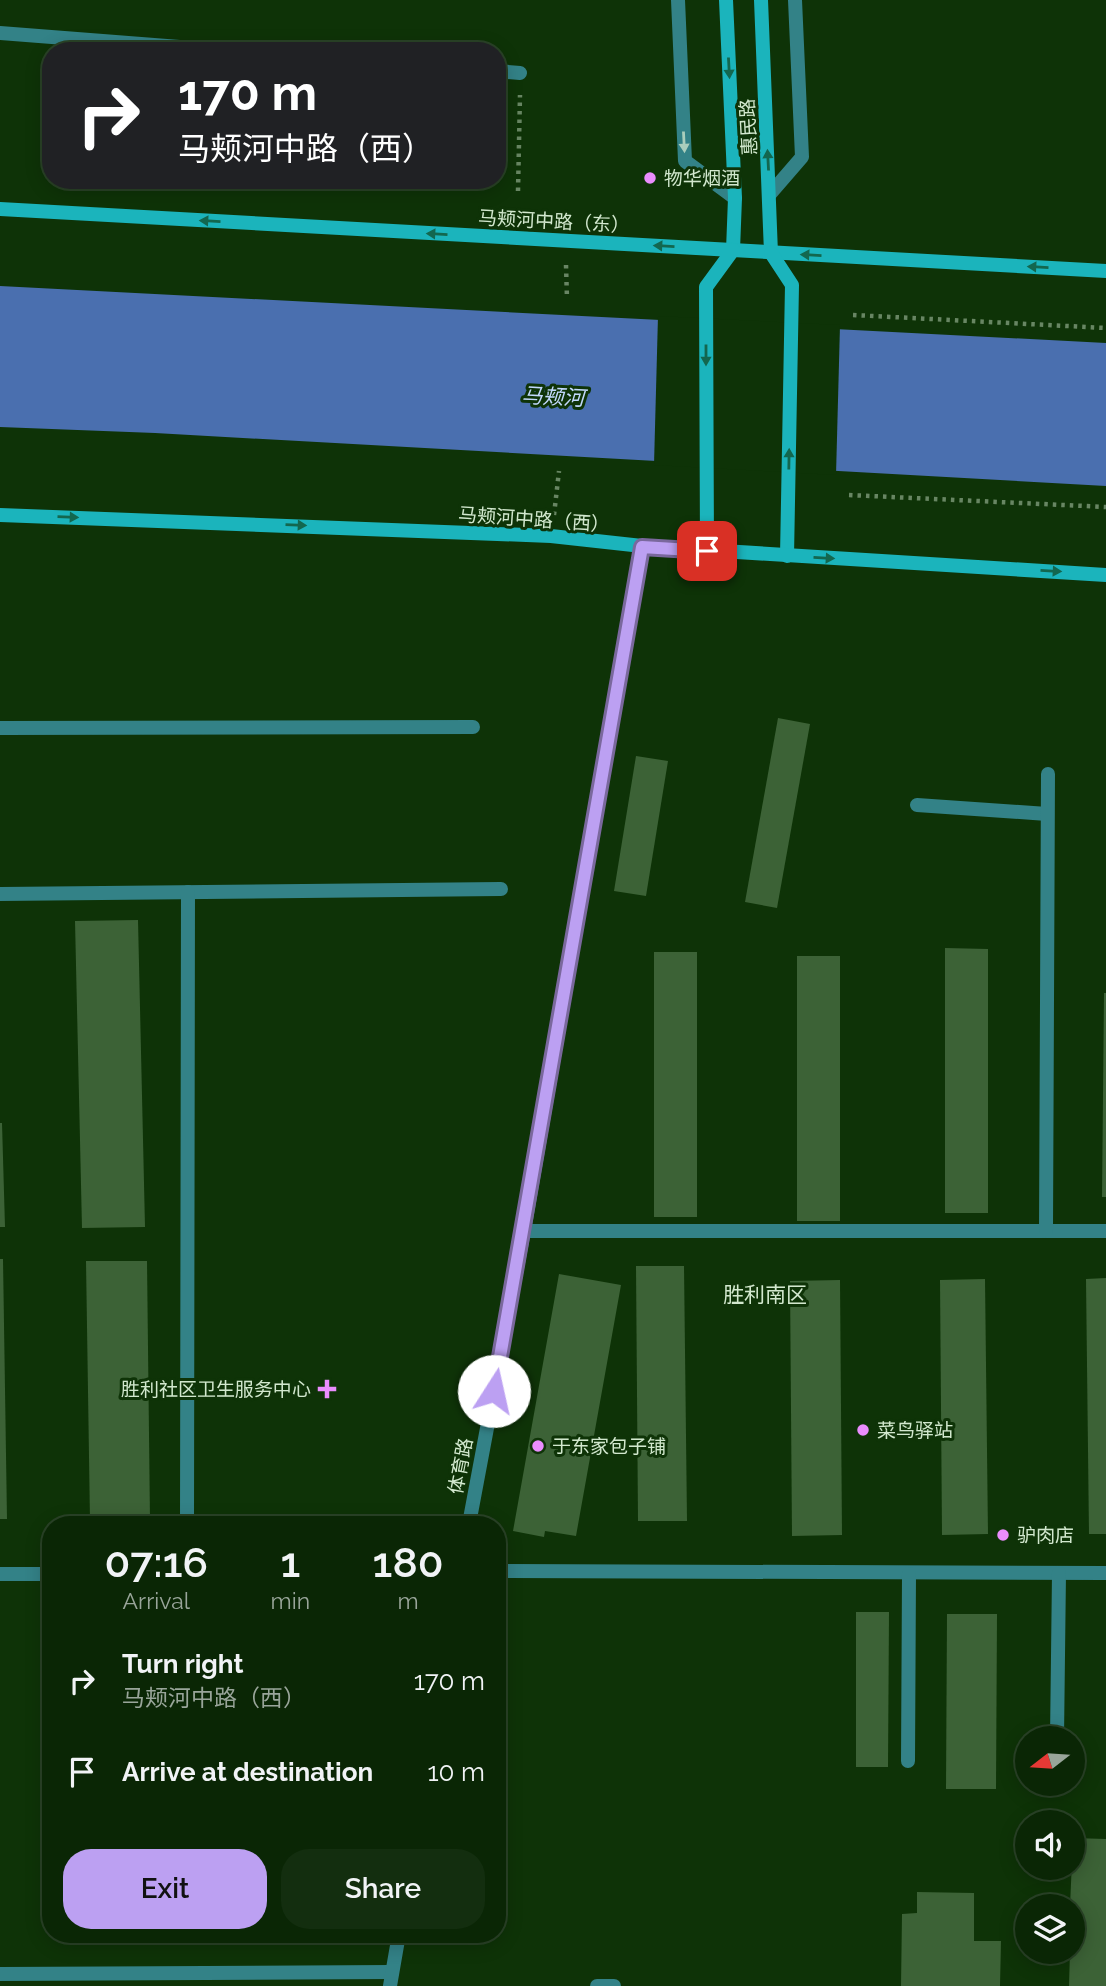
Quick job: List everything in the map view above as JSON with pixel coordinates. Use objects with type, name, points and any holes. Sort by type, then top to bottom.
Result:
[{"type":"street","points":[[678,0],[685,161],[735,198]]},
{"type":"street","name":"惠民路","points":[[726,0],[735,198],[733,250]]},
{"type":"street","name":"惠民路","points":[[761,0],[771,253]]},
{"type":"street","points":[[770,194],[802,157],[795,0]]},
{"type":"street","points":[[0,33],[116,42]]},
{"type":"street","points":[[506,72],[520,73]]},
{"type":"street","name":"马颊河中路（东）","points":[[0,209],[1106,271]]},
{"type":"street","points":[[707,551],[706,287],[733,250]]},
{"type":"street","points":[[771,253],[792,285],[787,556]]},
{"type":"street","name":"马颊河中路（西）","points":[[0,515],[551,536],[642,547],[1106,575]]},
{"type":"street","name":"体育路","points":[[471,1516],[524,1231],[642,547]]},
{"type":"street","points":[[0,728],[473,727]]},
{"type":"street","points":[[1046,1231],[1048,774]]},
{"type":"street","points":[[917,805],[1047,814]]},
{"type":"street","points":[[0,894],[501,889]]},
{"type":"street","points":[[187,1516],[188,892]]},
{"type":"street","points":[[524,1231],[1106,1231]]},
{"type":"street","points":[[506,1572],[1106,1573]]},
{"type":"street","points":[[1057,1726],[1059,1573]]},
{"type":"street","points":[[0,1574],[42,1574]]},
{"type":"street","points":[[908,1761],[909,1574]]},
{"type":"street","points":[[0,1974],[391,1979],[397,1943]]},
{"type":"street","points":[[597,1986],[614,1986]]},
{"type":"path","points":[[518,191],[520,73]]},
{"type":"path","points":[[565,241],[567,299]]},
{"type":"path","points":[[853,315],[1106,328]]},
{"type":"path","points":[[551,536],[559,471]]},
{"type":"path","points":[[849,495],[1106,508]]},
{"type":"water","name":"马颊河","points":[[0,286],[1106,343],[1106,486],[155,433],[0,427]]},
{"type":"pier","points":[[658,316],[840,325],[836,475],[654,465]]},
{"type":"building","points":[[778,718],[810,724],[777,908],[745,902]]},
{"type":"building","points":[[636,756],[668,761],[646,896],[614,891]]},
{"type":"building","points":[[138,920],[145,1227],[82,1228],[75,921]]},
{"type":"building","points":[[945,948],[988,949],[988,1213],[945,1213]]},
{"type":"building","points":[[654,952],[697,952],[697,1217],[654,1217]]},
{"type":"building","points":[[797,956],[840,956],[840,1221],[797,1221]]},
{"type":"building","points":[[1104,993],[1106,1197],[1102,1197]]},
{"type":"building","points":[[2,1123],[5,1227],[0,1227]]},
{"type":"building","points":[[0,1259],[3,1259],[7,1519],[0,1519]]},
{"type":"building","points":[[86,1261],[147,1261],[150,1516],[90,1516]]},
{"type":"building","points":[[636,1266],[684,1266],[687,1521],[638,1521]]},
{"type":"building","points":[[559,1274],[621,1285],[576,1536],[545,1531],[544,1537],[513,1531]]},
{"type":"building","points":[[1106,1278],[1106,1534],[1089,1534],[1086,1279]]},
{"type":"building","points":[[985,1279],[988,1534],[942,1535],[940,1280]]},
{"type":"building","points":[[840,1280],[842,1535],[792,1536],[790,1281]]},
{"type":"building","points":[[856,1612],[889,1612],[888,1767],[856,1767]]},
{"type":"building","points":[[947,1614],[997,1614],[996,1789],[946,1789]]},
{"type":"building","points":[[1085,1838],[1106,1839],[1106,1986],[1069,1986],[1070,1964],[1085,1964],[1085,1894],[1071,1894],[1071,1880],[1085,1880]]},
{"type":"building","points":[[917,1892],[974,1893],[974,1941],[1001,1941],[1000,1986],[901,1986],[902,1914],[917,1913]]},
{"type":"place","name":"物华烟酒","points":[[650,178]]},
{"type":"place","name":"胜利社区卫生服务中心","points":[[327,1389]]},
{"type":"place","name":"菜鸟驿站","points":[[863,1430]]},
{"type":"place","name":"于东家包子铺","points":[[538,1446]]},
{"type":"place","name":"驴肉店","points":[[1003,1535]]},
{"type":"district","name":"胜利南区","points":[[765,1295]]},
{"type":"route","points":[[494,1391],[642,547],[707,551]]}]
